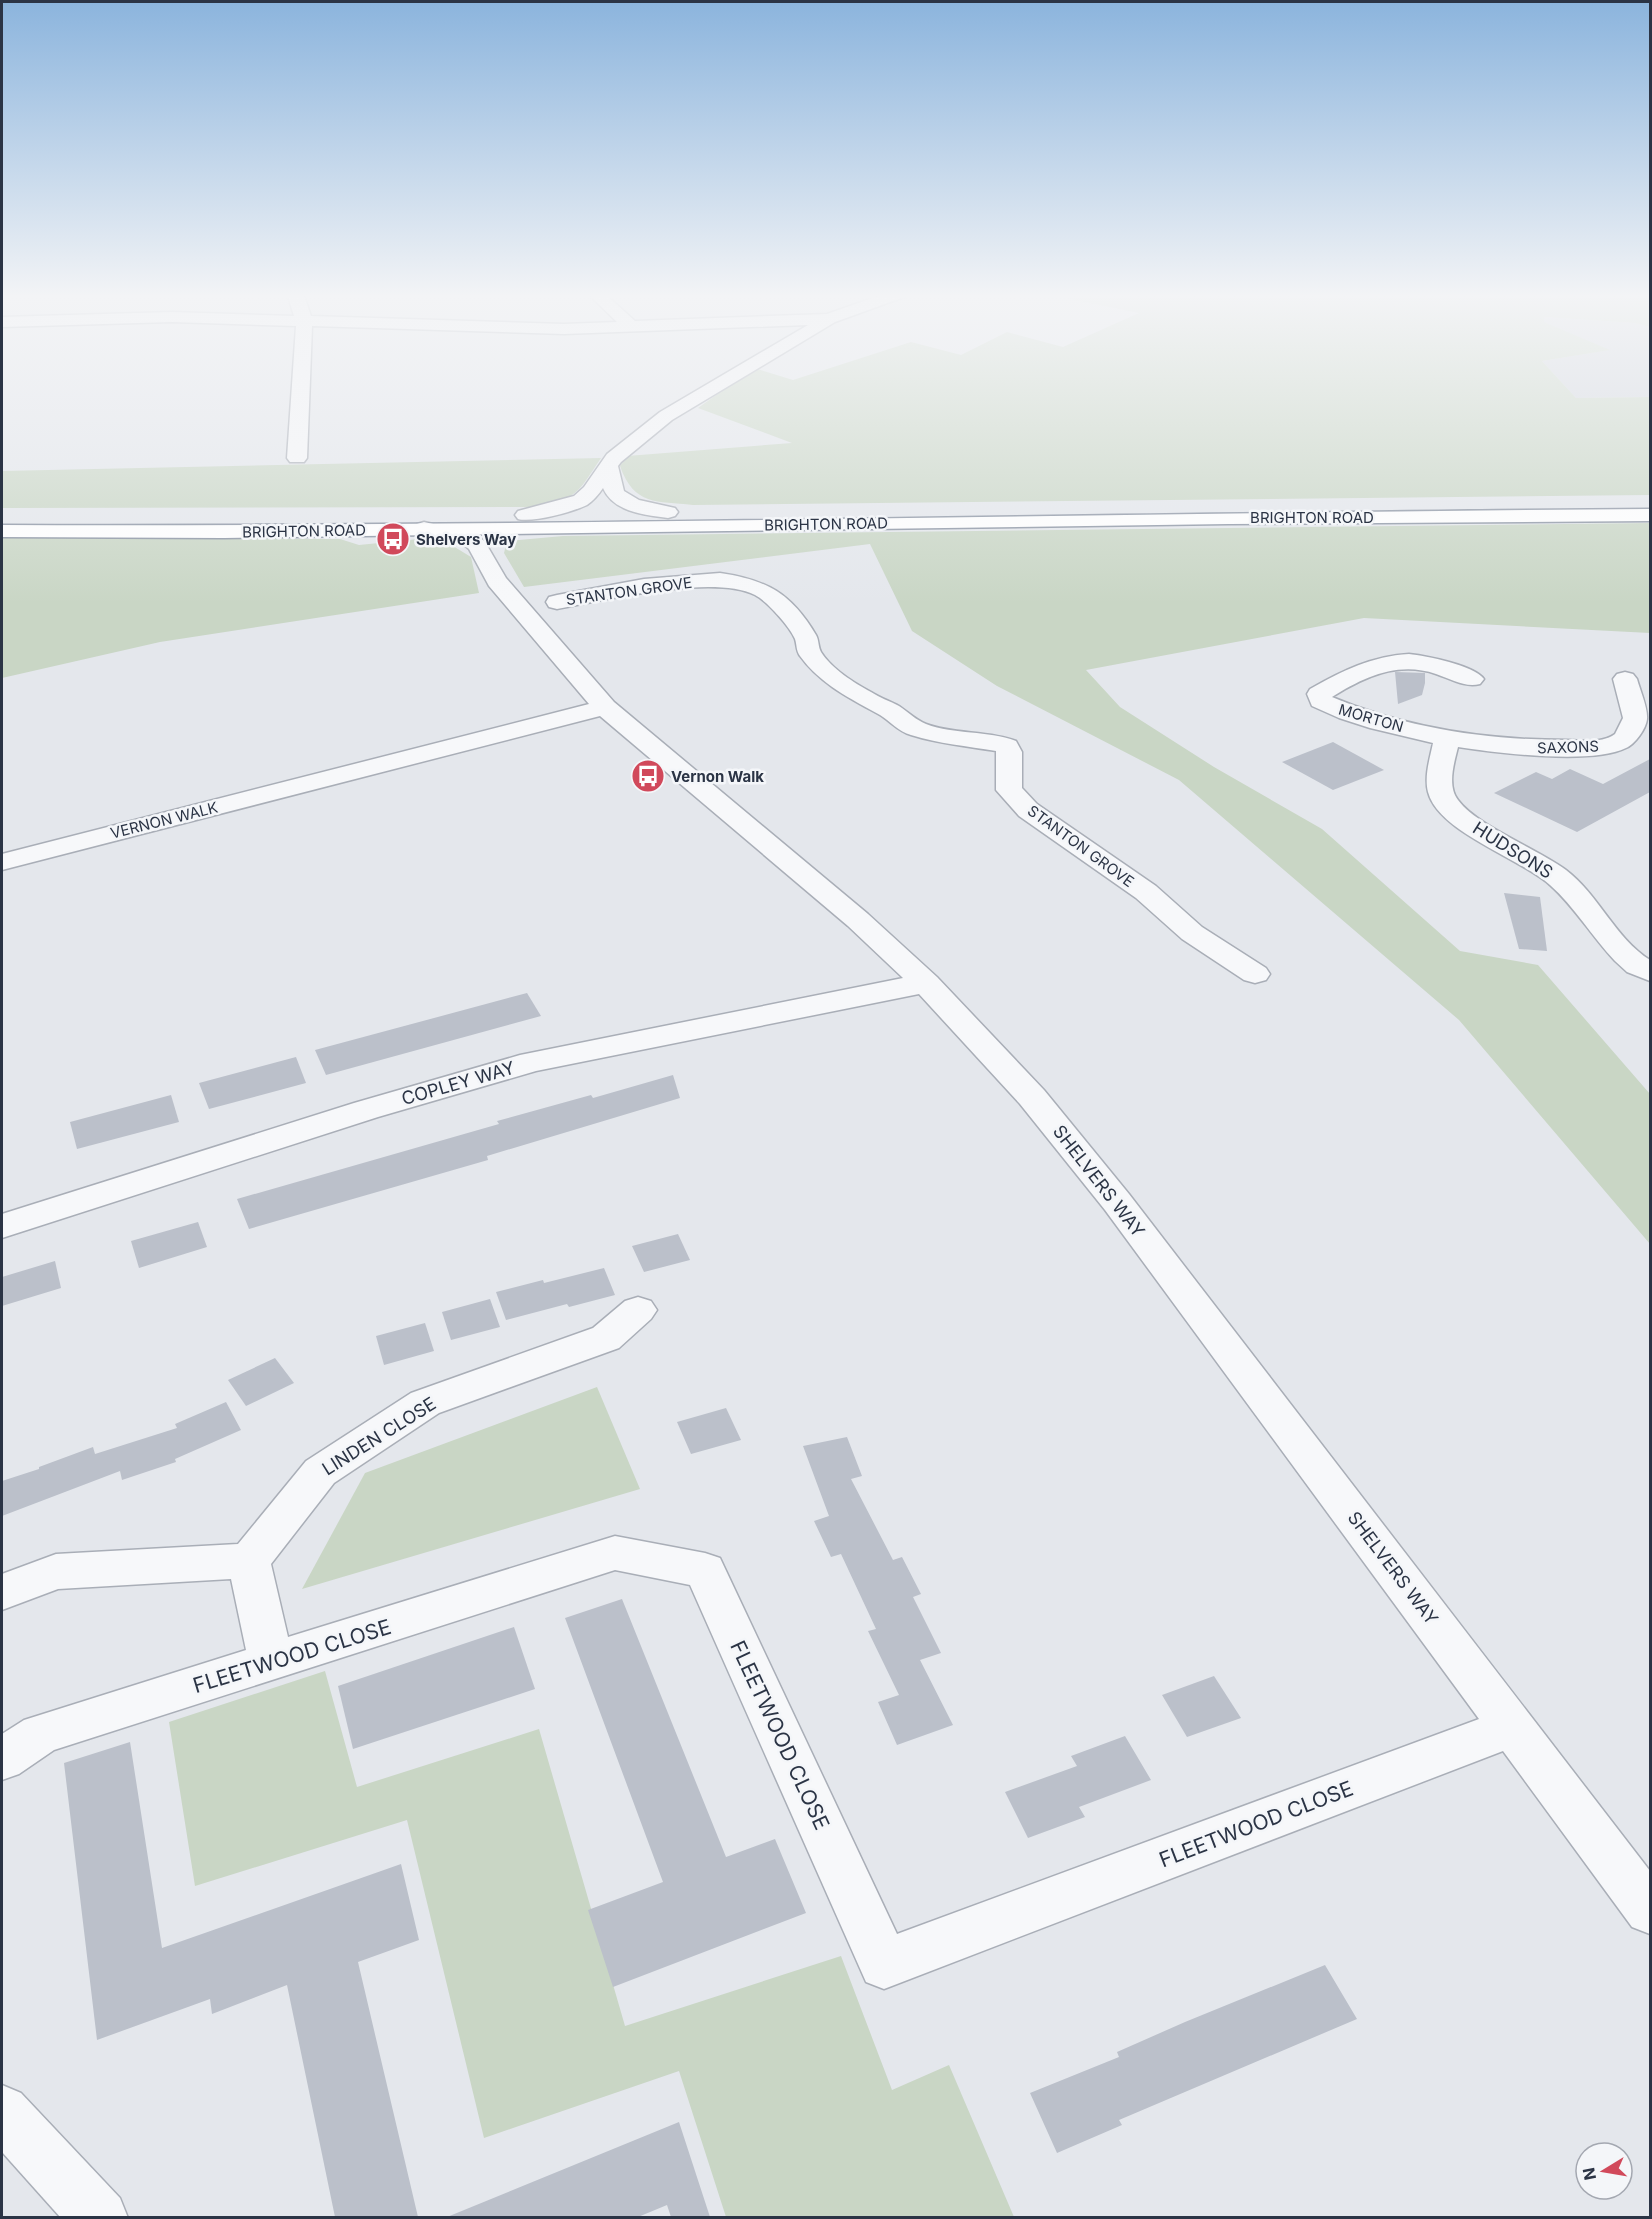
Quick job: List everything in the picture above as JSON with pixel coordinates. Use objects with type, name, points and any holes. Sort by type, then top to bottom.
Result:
[{"type":"highway","name":"BRIGHTON ROAD","points":[[2,531],[224,532],[525,515],[668,512],[1270,503],[1650,501]]},
{"type":"highway","name":"BRIGHTON ROAD","points":[[2,513],[418,521]]},
{"type":"highway","name":"BRIGHTON ROAD","points":[[485,537],[1228,518],[1650,515]]},
{"type":"street","points":[[297,458],[300,397]]},
{"type":"street","points":[[525,515],[581,500],[591,491],[614,458],[666,416],[699,397]]},
{"type":"street","points":[[608,466],[615,494],[619,498],[635,505],[668,512]]},
{"type":"street","points":[[418,521],[468,537],[485,537]]},
{"type":"street","name":"SHELVERS WAY","points":[[485,537],[497,581],[605,707],[858,920],[926,983],[1032,1097],[1117,1202],[1650,1910]]},
{"type":"street","name":"STANTON GROVE","points":[[557,602],[644,586],[720,580],[741,583],[764,591],[779,603],[806,637],[809,653],[832,676],[861,697],[890,711],[916,729],[951,738],[999,743],[1007,746],[1009,790],[1028,810],[1146,892],[1192,933],[1255,974]]},
{"type":"street","name":"MORTON","points":[[1447,737],[1377,722],[1335,708],[1321,701],[1319,694],[1362,670],[1394,661],[1425,663],[1472,679]]},
{"type":"street","name":"SAXONS","points":[[1447,737],[1534,749],[1601,747],[1620,742],[1628,734],[1635,718],[1625,679]]},
{"type":"street","name":"VERNON WALK","points":[[2,862],[605,707]]},
{"type":"street","name":"HUDSONS","points":[[1447,737],[1438,782],[1444,802],[1469,822],[1559,878],[1632,962],[1650,972]]},
{"type":"street","name":"COPLEY WAY","points":[[2,1226],[366,1110],[531,1062],[926,983]]},
{"type":"street","name":"LINDEN CLOSE","points":[[249,1561],[320,1472],[425,1403],[606,1338],[638,1310]]},
{"type":"street","name":"FLEETWOOD CLOSE","points":[[2,1759],[40,1734],[615,1553],[705,1570],[884,1964],[1512,1727]]},
{"type":"street","points":[[2,1592],[56,1572],[249,1561],[271,1663]]},
{"type":"street","points":[[2,2112],[100,2217]]},
{"type":"shaded area","points":[[1575,397],[1650,397],[1650,397]]},
{"type":"green space","points":[[714,397],[1650,397],[1650,495],[693,505],[658,501],[640,495],[632,488],[620,466],[627,456],[792,443],[698,408]]},
{"type":"green space","points":[[601,458],[583,485],[571,496],[540,507],[2,508],[2,471]]},
{"type":"green space","points":[[1650,523],[1650,633],[1364,618],[1086,670],[1120,707],[1214,767],[1322,829],[1460,951],[1538,965],[1650,1094],[1650,1244],[1459,1020],[1179,780],[997,686],[912,631],[870,544],[524,587],[504,553],[507,541],[563,536]]},
{"type":"green space","points":[[2,537],[340,539],[359,545],[419,539],[448,543],[471,557],[479,593],[160,642],[2,678]]},
{"type":"green space","points":[[597,1387],[640,1489],[302,1589],[365,1473]]},
{"type":"green space","points":[[325,1671],[357,1787],[539,1729],[625,2026],[841,1956],[892,2090],[949,2065],[1014,2217],[726,2217],[679,2071],[484,2138],[407,1820],[195,1886],[169,1722]]},
{"type":"building","points":[[1395,672],[1425,673],[1422,695],[1398,704]]},
{"type":"building","points":[[1333,742],[1384,770],[1333,790],[1282,762]]},
{"type":"building","points":[[1650,759],[1650,792],[1577,832],[1494,793],[1536,772],[1552,779],[1570,769],[1603,784]]},
{"type":"building","points":[[1504,893],[1540,897],[1547,951],[1519,949]]},
{"type":"building","points":[[527,993],[541,1016],[326,1075],[315,1050]]},
{"type":"building","points":[[296,1057],[306,1083],[209,1109],[199,1083]]},
{"type":"building","points":[[673,1075],[680,1098],[487,1156],[488,1160],[249,1229],[237,1199],[499,1124],[497,1121],[591,1095],[593,1098]]},
{"type":"building","points":[[171,1095],[179,1122],[77,1149],[70,1122]]},
{"type":"building","points":[[198,1222],[207,1247],[139,1268],[131,1241]]},
{"type":"building","points":[[678,1234],[690,1260],[644,1272],[632,1246]]},
{"type":"building","points":[[55,1261],[61,1288],[2,1306],[2,1277]]},
{"type":"building","points":[[604,1268],[615,1295],[569,1307],[567,1304],[506,1320],[496,1292]]},
{"type":"building","points":[[490,1299],[500,1327],[451,1340],[442,1312]]},
{"type":"building","points":[[425,1323],[434,1351],[384,1365],[376,1336]]},
{"type":"building","points":[[275,1358],[294,1383],[246,1406],[228,1380]]},
{"type":"building","points":[[226,1402],[241,1430],[175,1459],[176,1462],[122,1480],[120,1471],[2,1516],[2,1481],[93,1447],[95,1454],[177,1428],[175,1424]]},
{"type":"building","points":[[726,1408],[741,1440],[691,1454],[677,1422]]},
{"type":"building","points":[[847,1437],[862,1476],[851,1479],[893,1560],[902,1557],[921,1594],[913,1597],[941,1653],[920,1660],[953,1725],[897,1745],[878,1702],[899,1695],[868,1631],[876,1629],[841,1554],[831,1557],[814,1521],[829,1516],[803,1446]]},
{"type":"building","points":[[622,1599],[726,1857],[775,1839],[806,1913],[613,1987],[588,1910],[663,1882],[565,1618]]},
{"type":"building","points":[[514,1627],[535,1689],[353,1749],[338,1686]]},
{"type":"building","points":[[1214,1676],[1241,1718],[1187,1737],[1162,1695]]},
{"type":"building","points":[[1125,1736],[1151,1780],[1079,1807],[1085,1817],[1028,1838],[1005,1792],[1077,1766],[1071,1756]]},
{"type":"building","points":[[130,1742],[162,1948],[401,1864],[419,1940],[358,1962],[418,2217],[335,2217],[287,1985],[212,2014],[210,1999],[97,2040],[64,1763]]},
{"type":"building","points":[[1325,1965],[1357,2019],[1119,2120],[1122,2125],[1057,2153],[1030,2093],[1119,2057],[1117,2052],[1185,2022]]},
{"type":"building","points":[[679,2122],[710,2217],[671,2217],[667,2205],[638,2217],[447,2217]]},
{"type":"place","name":"Shelvers Way","points":[[393,539]]},
{"type":"place","name":"Vernon Walk","points":[[648,776]]}]
